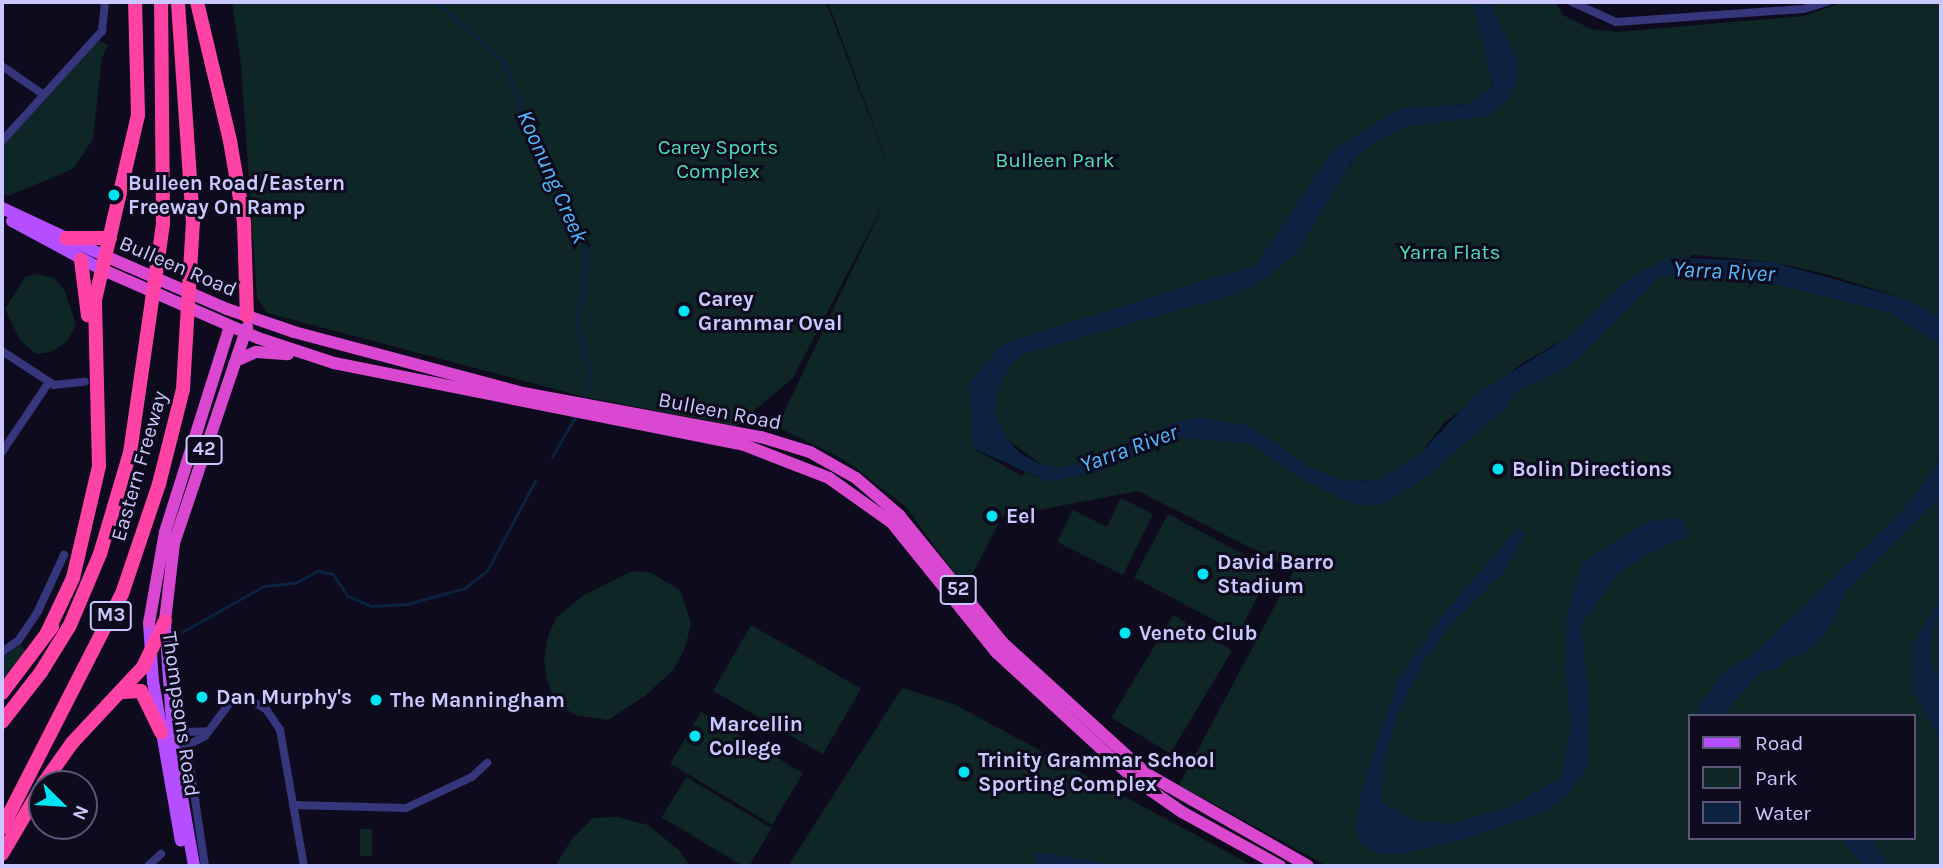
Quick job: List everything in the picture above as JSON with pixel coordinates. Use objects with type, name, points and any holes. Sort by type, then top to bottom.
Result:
[{"type":"highway","points":[[47,634],[73,578],[93,506],[101,404],[95,300],[138,115],[135,2]]},
{"type":"highway","name":"Eastern Freeway","points":[[2,722],[41,672],[70,625],[100,554],[130,453],[163,234],[166,127],[161,2]]},
{"type":"highway","name":"Eastern Freeway","points":[[2,828],[121,594],[159,484],[183,389],[194,223],[178,2]]},
{"type":"highway","points":[[197,2],[240,200],[247,316]]},
{"type":"highway","points":[[66,239],[110,238]]},
{"type":"highway","points":[[81,260],[101,404]]},
{"type":"highway","name":"Bulleen Road","points":[[103,262],[209,309],[247,316],[612,416],[759,449],[829,478],[871,505],[908,540],[996,652],[1133,778],[1182,812],[1280,866]]},
{"type":"highway","name":"Bulleen Road","points":[[209,309],[230,326],[334,363],[612,416],[785,443],[856,478],[900,515],[1003,643],[1122,753],[1174,791],[1308,866]]},
{"type":"highway","name":"Thompsons Road","points":[[165,621],[174,543],[209,434],[240,359],[247,333],[247,316]]},
{"type":"highway","name":"Thompsons Road","points":[[149,623],[168,522],[230,326]]},
{"type":"highway","points":[[240,359],[266,352],[306,355]]},
{"type":"highway","name":"Eastern Freeway","points":[[2,693],[47,634],[95,552],[130,453]]},
{"type":"highway","points":[[53,770],[79,734],[122,692],[151,654],[165,621]]},
{"type":"highway","points":[[122,692],[141,691],[161,732]]},
{"type":"highway","points":[[2,854],[28,809]]},
{"type":"main road","name":"Bulleen Road","points":[[2,208],[66,239],[103,262]]},
{"type":"main road","name":"Bulleen Road","points":[[2,214],[81,260],[103,262]]},
{"type":"main road","name":"Thompsons Road","points":[[165,621],[171,710],[181,749],[194,866]]},
{"type":"main road","name":"Thompsons Road","points":[[149,623],[161,732],[186,866]]},
{"type":"main road","points":[[161,732],[161,687],[168,675]]},
{"type":"street","points":[[2,141],[97,37],[107,18],[105,2]]},
{"type":"street","points":[[1572,2],[1616,22],[1804,9],[1827,2]]},
{"type":"street","points":[[2,66],[44,94]]},
{"type":"street","points":[[2,351],[61,387],[85,382]]},
{"type":"street","points":[[2,452],[49,382]]},
{"type":"street","points":[[2,652],[18,641],[38,611],[64,555]]},
{"type":"street","points":[[181,749],[211,730],[232,700],[248,699],[271,713],[280,730],[304,866]]},
{"type":"street","name":"Thompsons Road","points":[[171,710],[183,732],[181,749],[205,866]]},
{"type":"street","points":[[183,732],[211,730]]},
{"type":"street","points":[[293,805],[406,808],[472,776],[487,763]]},
{"type":"street","points":[[148,866],[161,854]]},
{"type":"green space","points":[[232,2],[826,2],[894,181],[828,2],[1473,2],[1493,87],[1467,104],[1398,109],[1333,151],[1257,265],[1004,343],[973,448],[1022,476],[1025,472],[1049,482],[1098,472],[1178,437],[1252,444],[1297,476],[1351,503],[1377,506],[1422,480],[1508,406],[1515,393],[1570,366],[1659,277],[1692,274],[1783,286],[1891,313],[1941,345],[1941,444],[1937,465],[1902,512],[1757,651],[1721,676],[1697,709],[1698,714],[1688,714],[1688,840],[1842,840],[1864,866],[1327,866],[1179,785],[1294,570],[1138,491],[1002,517],[965,588],[906,507],[845,460],[777,427],[884,203],[793,378],[736,426],[585,397],[267,313],[257,297],[241,65]]},
{"type":"green space","name":"Yarra Flats","points":[[1489,2],[1555,2],[1563,15],[1591,29],[1617,32],[1803,16],[1844,2],[1941,2],[1941,318],[1902,298],[1829,275],[1772,262],[1693,255],[1592,315],[1570,336],[1524,362],[1444,423],[1420,454],[1380,480],[1346,481],[1312,469],[1249,426],[1142,434],[1117,451],[1061,468],[1042,465],[1008,440],[995,414],[998,391],[1009,367],[1022,354],[1236,294],[1365,148],[1409,126],[1488,116],[1506,102],[1517,83],[1518,61]]},
{"type":"green space","points":[[99,40],[108,45],[102,58],[93,139],[73,169],[8,196],[2,193],[2,147]]},
{"type":"green space","points":[[37,274],[54,278],[64,289],[76,324],[67,342],[50,352],[36,354],[20,340],[5,309],[25,277]]},
{"type":"green space","points":[[1941,496],[1941,866],[1888,866],[1873,840],[1915,840],[1915,714],[1722,714],[1760,672],[1778,669],[1784,661],[1813,648],[1830,626],[1846,591]]},
{"type":"green space","points":[[1121,498],[1153,514],[1123,575],[1057,542],[1073,510],[1107,527]]},
{"type":"green space","name":"David Barro Stadium","points":[[1168,514],[1272,569],[1238,633],[1134,578]]},
{"type":"green space","points":[[632,571],[652,573],[681,591],[691,624],[685,648],[673,670],[645,696],[608,720],[575,715],[557,703],[547,681],[544,661],[548,636],[556,618],[582,596]]},
{"type":"green space","points":[[1173,615],[1232,651],[1170,753],[1111,718]]},
{"type":"green space","points":[[751,625],[861,688],[823,754],[713,691]]},
{"type":"green space","points":[[20,645],[31,656],[2,696],[2,658]]},
{"type":"green space","name":"Trinity Grammar School Sporting Complex","points":[[902,688],[954,704],[1253,866],[788,866]]},
{"type":"green space","points":[[701,712],[803,773],[772,825],[670,763]]},
{"type":"green space","points":[[686,777],[772,829],[749,866],[743,866],[662,817]]},
{"type":"green space","points":[[617,817],[648,825],[679,850],[690,866],[555,866],[572,839],[593,818]]},
{"type":"green space","points":[[360,829],[372,829],[372,856],[360,856]]},
{"type":"water","name":"Yarra River","points":[[1473,2],[1489,2],[1518,61],[1517,83],[1506,102],[1488,116],[1409,126],[1365,148],[1350,164],[1298,251],[1266,278],[1236,294],[1022,354],[1009,367],[998,391],[995,414],[1008,440],[1021,454],[1042,465],[1061,468],[1117,451],[1171,423],[1200,417],[1249,426],[1312,469],[1346,481],[1380,480],[1420,454],[1476,394],[1570,336],[1627,280],[1669,257],[1772,262],[1902,298],[1941,318],[1941,345],[1891,313],[1783,286],[1692,274],[1659,277],[1570,366],[1515,393],[1508,406],[1422,480],[1377,506],[1351,503],[1297,476],[1252,444],[1178,437],[1098,472],[1049,482],[973,448],[969,383],[1004,343],[1256,265],[1333,151],[1398,109],[1467,104],[1493,87]]},
{"type":"water","points":[[1941,444],[1941,496],[1846,591],[1830,626],[1813,648],[1784,661],[1778,669],[1760,672],[1724,714],[1698,714],[1697,709],[1721,676],[1757,651],[1902,512],[1937,465]]},
{"type":"water","points":[[1681,517],[1689,536],[1646,554],[1617,575],[1581,625],[1589,697],[1588,765],[1569,793],[1546,811],[1463,840],[1401,854],[1380,854],[1362,845],[1356,831],[1360,795],[1397,682],[1441,617],[1518,528],[1526,533],[1504,572],[1450,625],[1424,661],[1398,714],[1383,764],[1382,803],[1413,820],[1452,824],[1509,807],[1561,778],[1571,724],[1565,670],[1567,615],[1582,563],[1647,522]]},
{"type":"water","points":[[1941,598],[1941,616],[1934,621],[1929,658],[1941,685],[1941,741],[1912,689],[1913,643]]},
{"type":"water","points":[[1842,840],[1873,840],[1888,866],[1864,866]]},
{"type":"water","points":[[1036,852],[1099,862],[1113,866],[1035,866]]},
{"type":"waterway","name":"Koonung Creek","points":[[437,2],[504,61],[528,126],[586,247],[586,275],[577,323],[590,373],[585,399]]},
{"type":"waterway","name":"Koonung Creek","points":[[552,457],[577,414]]},
{"type":"waterway","name":"Koonung Creek","points":[[182,632],[264,586],[295,583],[318,571],[333,574],[348,596],[371,606],[407,604],[465,588],[487,571],[535,481]]},
{"type":"place","name":"Bulleen Road/Eastern Freeway On Ramp","points":[[114,195]]},
{"type":"place","name":"Carey Grammar Oval","points":[[684,311]]},
{"type":"place","name":"Bolin Directions","points":[[1498,469]]},
{"type":"place","name":"Eel","points":[[992,516]]},
{"type":"place","name":"David Barro Stadium","points":[[1203,574]]},
{"type":"place","name":"Veneto Club","points":[[1125,633]]},
{"type":"place","name":"Dan Murphy's","points":[[202,697]]},
{"type":"place","name":"The Manningham","points":[[376,700]]},
{"type":"place","name":"Marcellin College","points":[[695,736]]},
{"type":"place","name":"Trinity Grammar School Sporting Complex","points":[[964,772]]},
{"type":"park label","name":"Carey Sports Complex","points":[[718,159]]},
{"type":"park label","name":"Bulleen Park","points":[[1055,160]]}]
